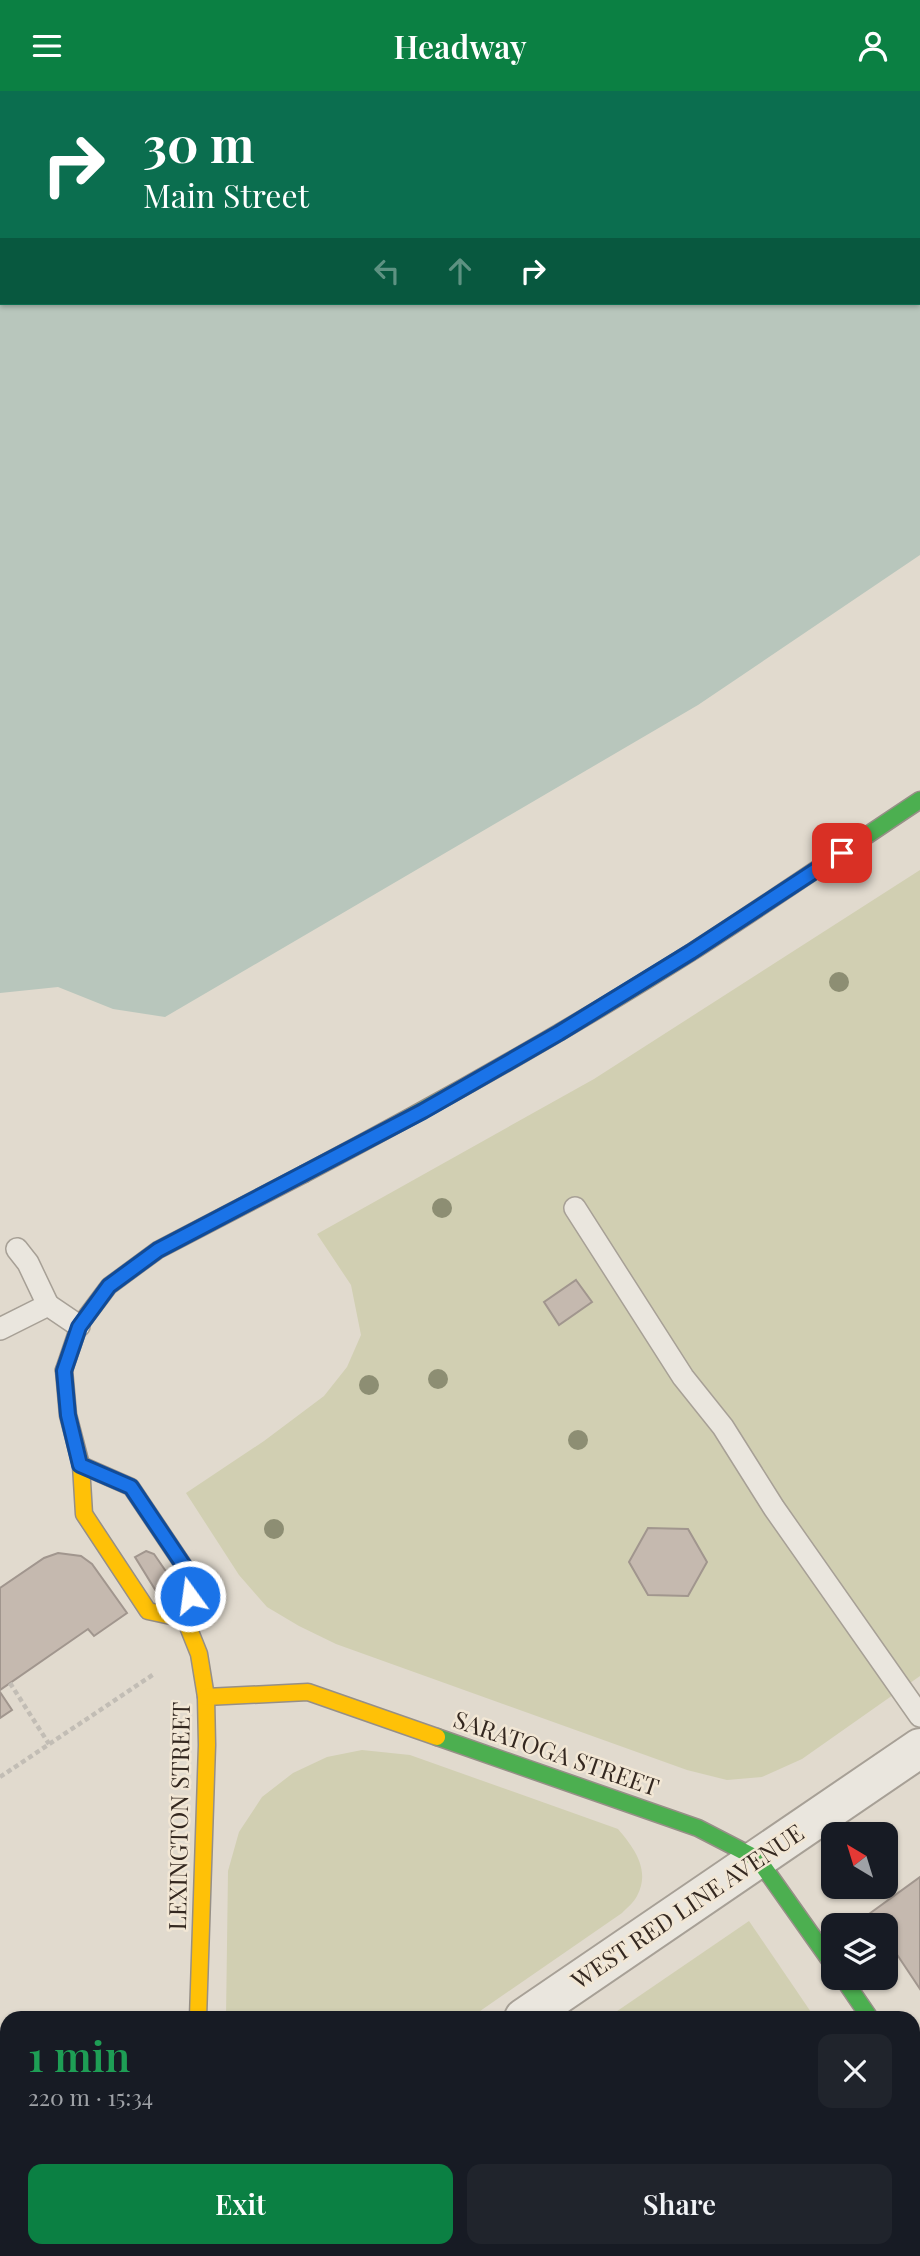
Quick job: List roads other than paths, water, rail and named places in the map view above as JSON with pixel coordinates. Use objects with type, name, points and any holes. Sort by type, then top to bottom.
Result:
[{"type":"street","points":[[80,1465],[131,1487],[194,1581],[185,1619],[148,1611],[84,1514],[80,1465],[68,1415],[64,1371],[79,1327],[109,1286],[158,1250],[423,1111],[559,1033],[691,952],[920,800]]},
{"type":"street","name":"LEXINGTON STREET","points":[[185,1619],[199,1654],[206,1697],[207,1745],[198,2011]]},
{"type":"street","name":"SARATOGA STREET","points":[[206,1697],[308,1692],[698,1828],[758,1859],[821,1948]]},
{"type":"street","name":"WEST RED LINE AVENUE","points":[[534,2011],[920,1748]]},
{"type":"street","points":[[851,1990],[865,2011]]},
{"type":"lane","points":[[575,1208],[682,1377],[723,1426],[774,1508],[920,1716]]},
{"type":"lane","points":[[18,1249],[48,1304],[79,1327]]},
{"type":"lane","points":[[0,1329],[48,1304]]}]
